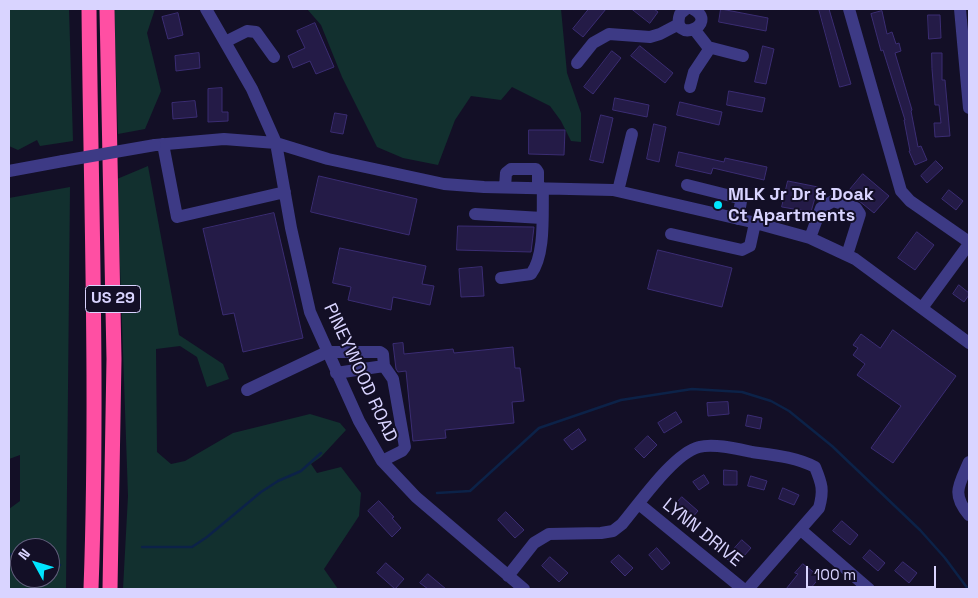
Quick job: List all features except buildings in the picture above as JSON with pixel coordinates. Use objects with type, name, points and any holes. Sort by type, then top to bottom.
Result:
[{"type":"highway","name":"US 29","points":[[90,9],[93,272],[90,589]]},
{"type":"highway","name":"US 29","points":[[107,9],[114,360],[110,589]]},
{"type":"street","name":"PINEYWOOD ROAD","points":[[206,9],[252,89],[276,143],[284,192],[310,312],[359,421],[382,461],[416,497],[524,589]]},
{"type":"street","points":[[679,24],[680,14],[685,9]]},
{"type":"street","points":[[693,9],[699,13],[701,20],[694,30]]},
{"type":"street","points":[[848,9],[901,191],[910,200],[969,243],[922,308]]},
{"type":"street","points":[[960,9],[969,108]]},
{"type":"street","points":[[679,24],[684,29],[694,30],[710,48],[743,56]]},
{"type":"street","points":[[577,63],[593,43],[609,34],[650,37],[679,24]]},
{"type":"street","points":[[225,42],[247,31],[256,32],[274,58]]},
{"type":"street","points":[[690,87],[693,74],[710,48]]},
{"type":"street","points":[[618,191],[632,134]]},
{"type":"street","points":[[9,171],[159,144],[224,139],[276,143],[328,159],[444,184],[618,191],[810,238],[855,259],[969,343]]},
{"type":"street","points":[[159,144],[177,217],[284,192]]},
{"type":"street","points":[[501,278],[531,274],[536,268],[542,218],[541,188],[536,169],[510,169],[506,173],[505,187]]},
{"type":"street","points":[[687,185],[739,198],[741,201],[738,219]]},
{"type":"street","points":[[810,238],[821,208],[833,201],[856,208],[860,214],[847,255]]},
{"type":"street","points":[[475,214],[542,218]]},
{"type":"street","points":[[671,234],[742,250],[750,246],[755,223]]},
{"type":"street","points":[[247,390],[327,352],[380,352],[383,354],[384,366],[393,379],[405,447],[402,451],[382,461]]},
{"type":"street","points":[[336,373],[384,366]]},
{"type":"street","points":[[508,576],[534,543],[549,534],[613,531],[622,524],[671,465],[687,453],[700,447],[729,448],[794,459],[815,467],[822,485],[819,508],[748,589]]},
{"type":"street","points":[[969,462],[957,489],[962,507],[969,515]]},
{"type":"street","name":"LYNN DRIVE","points":[[639,504],[743,589]]},
{"type":"street","points":[[801,530],[869,589]]},
{"type":"green space","points":[[9,9],[69,9],[73,141],[40,146],[37,140],[18,150],[9,146]]},
{"type":"green space","points":[[114,9],[155,9],[147,33],[161,91],[145,129],[118,134]]},
{"type":"green space","points":[[307,9],[561,9],[567,73],[581,113],[581,142],[571,141],[561,121],[550,106],[512,87],[501,100],[471,96],[455,120],[438,165],[403,158],[377,147],[342,77],[321,25]]},
{"type":"green space","points":[[148,166],[179,335],[223,364],[229,379],[207,387],[197,357],[180,346],[156,349],[157,452],[171,464],[185,461],[233,433],[310,414],[340,423],[346,430],[321,457],[311,464],[317,473],[341,467],[361,493],[359,516],[324,569],[338,589],[123,589],[128,496],[117,179]]},
{"type":"green space","points":[[70,187],[66,589],[9,589],[9,509],[20,501],[20,455],[9,459],[9,198]]},
{"type":"waterway","points":[[437,493],[470,491],[539,428],[621,400],[692,389],[742,392],[771,401],[789,411],[832,446],[920,530],[945,558],[968,589]]},
{"type":"waterway","points":[[142,547],[192,547],[207,537],[261,492],[278,481],[301,471],[321,453]]},
{"type":"place","name":"MLK Jr Dr & Doak Ct Apartments","points":[[718,205]]}]
